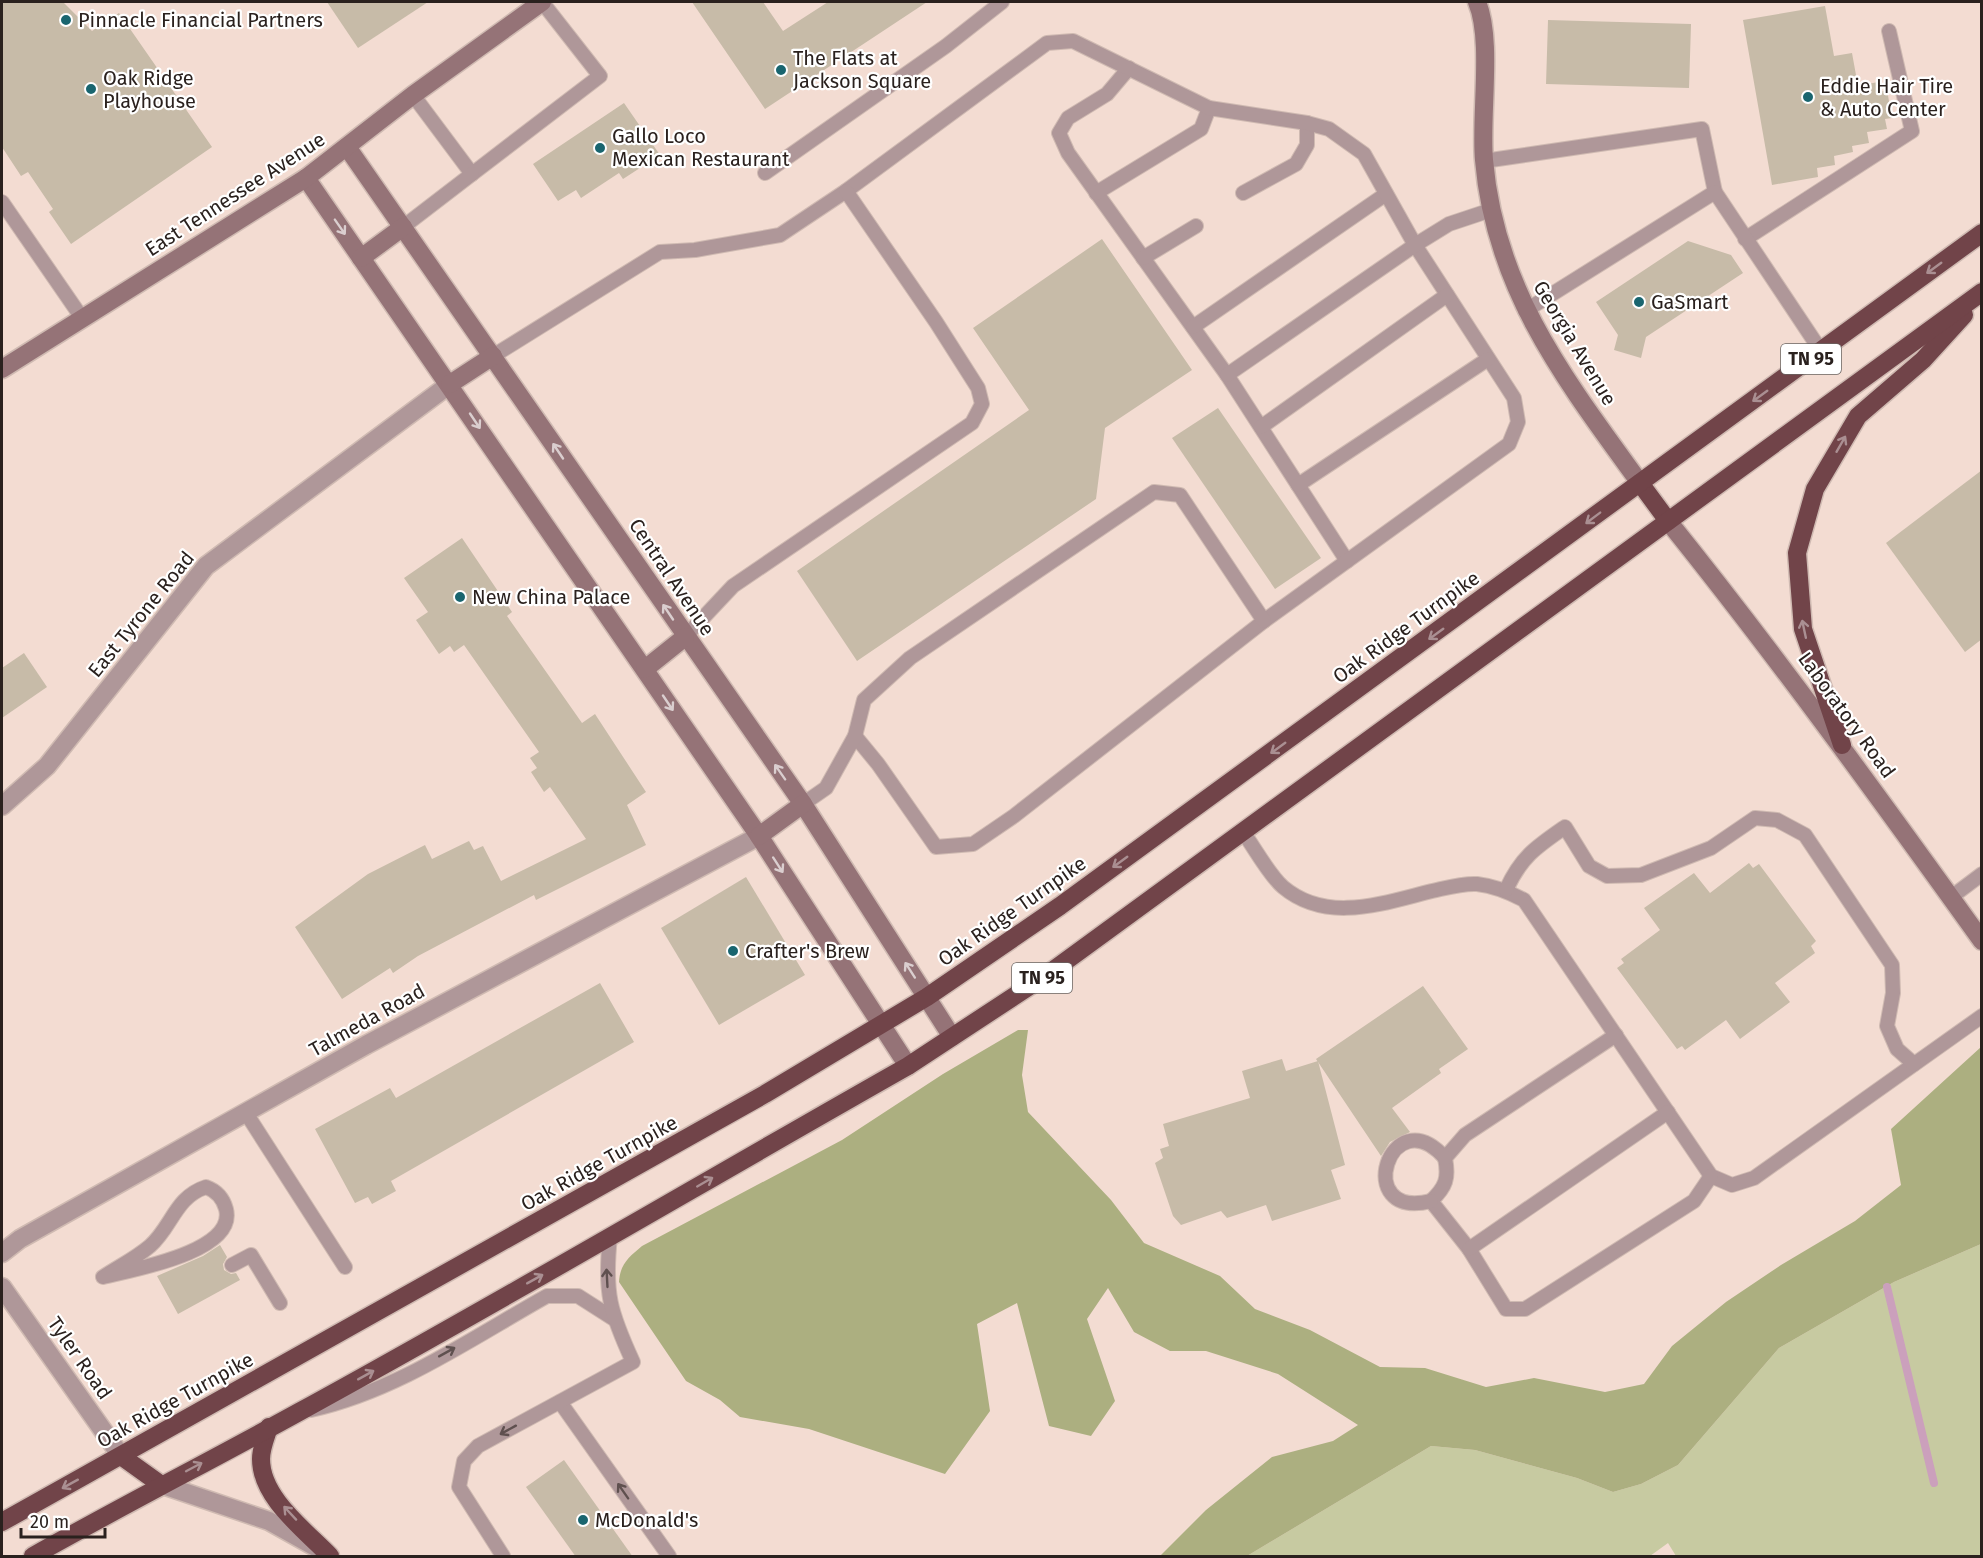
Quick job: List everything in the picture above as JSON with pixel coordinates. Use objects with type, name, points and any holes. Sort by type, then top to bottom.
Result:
[{"type":"highway","name":"Oak Ridge Turnpike","points":[[2,1522],[729,1115],[927,997],[1069,900],[1982,234]]},
{"type":"highway","name":"TN 95","points":[[33,1557],[160,1484],[297,1413],[908,1066],[1048,974],[1668,521],[1982,295]]},
{"type":"highway","points":[[1842,745],[1803,630],[1797,553],[1815,489],[1858,417],[1923,360],[1982,295]]},
{"type":"highway","points":[[1640,483],[1668,521]]},
{"type":"highway","points":[[269,1427],[261,1455],[262,1470],[270,1489],[330,1556]]},
{"type":"highway","points":[[121,1456],[160,1484]]},
{"type":"street","name":"East Tennessee Avenue","points":[[2,369],[306,178],[413,95],[542,2]]},
{"type":"street","name":"Georgia Avenue","points":[[1477,2],[1482,13],[1485,67],[1482,112],[1484,161],[1491,210],[1505,261],[1525,311],[1580,399],[1640,483]]},
{"type":"street","name":"Central Avenue","points":[[347,147],[803,804],[952,1037]]},
{"type":"street","points":[[306,178],[759,836],[908,1066]]},
{"type":"street","points":[[361,258],[403,227]]},
{"type":"street","points":[[450,384],[493,356]]},
{"type":"street","name":"East Tyrone Road","points":[[2,806],[47,766],[206,566],[450,384]]},
{"type":"street","name":"Laboratory Road","points":[[1668,521],[1756,631],[1842,745],[1982,941]]},
{"type":"street","points":[[645,669],[685,637]]},
{"type":"street","points":[[759,836],[803,804]]},
{"type":"street","name":"Talmeda Road","points":[[2,1253],[20,1239],[366,1045],[759,836]]},
{"type":"street","name":"Tyler Road","points":[[2,1287],[121,1456]]},
{"type":"street","points":[[160,1484],[269,1521],[330,1556]]},
{"type":"lane","points":[[403,227],[600,76],[542,2]]},
{"type":"lane","points":[[765,173],[946,46],[1002,2]]},
{"type":"lane","points":[[1744,239],[1912,131],[1889,31]]},
{"type":"lane","points":[[493,356],[660,252],[695,250],[780,235],[846,190],[1047,42],[1073,41],[1209,108],[1307,123],[1329,129],[1364,154],[1415,245],[1514,398],[1518,422],[1509,444],[1264,621],[1014,816],[973,844],[936,847],[878,764],[855,736]]},
{"type":"lane","points":[[1130,69],[1107,94],[1068,118],[1059,133],[1068,153],[1227,375],[1347,561]]},
{"type":"lane","points":[[413,95],[472,174]]},
{"type":"lane","points":[[1096,193],[1201,129],[1209,108]]},
{"type":"lane","points":[[1243,193],[1296,164],[1307,145],[1307,123]]},
{"type":"lane","points":[[1484,161],[1702,129],[1715,192],[1744,239],[1821,351]]},
{"type":"lane","points":[[685,637],[733,586],[972,423],[982,404],[978,388],[942,331],[846,190]]},
{"type":"lane","points":[[1525,311],[1715,192]]},
{"type":"lane","points":[[1193,327],[1386,194]]},
{"type":"lane","points":[[2,202],[82,318]]},
{"type":"lane","points":[[1227,375],[1415,245],[1449,224],[1491,210]]},
{"type":"lane","points":[[1143,258],[1196,226]]},
{"type":"lane","points":[[1261,427],[1447,295]]},
{"type":"lane","points":[[1298,485],[1488,359]]},
{"type":"lane","points":[[803,804],[826,788],[855,736],[864,700],[910,658],[1154,492],[1180,495],[1264,621]]},
{"type":"lane","points":[[1506,890],[1517,866],[1525,857],[1565,827],[1589,866],[1607,876],[1641,875],[1711,849],[1755,818],[1777,820],[1805,835],[1892,965],[1893,993],[1887,1026],[1897,1049],[1914,1064]]},
{"type":"lane","points":[[1242,832],[1283,887],[1308,900],[1335,909],[1364,908],[1449,887],[1475,884],[1506,890],[1524,900],[1711,1176],[1732,1185],[1754,1178],[1982,1016]]},
{"type":"lane","points":[[1950,898],[1982,874]]},
{"type":"lane","points":[[1444,1158],[1465,1135],[1616,1035]]},
{"type":"lane","points":[[1469,1249],[1668,1112]]},
{"type":"lane","points":[[246,1113],[345,1267]]},
{"type":"lane","points":[[1418,1140],[1434,1145],[1444,1158],[1448,1174],[1443,1190],[1431,1201],[1415,1205],[1399,1200],[1388,1188],[1384,1171],[1389,1155],[1402,1144],[1418,1140]]},
{"type":"lane","points":[[1431,1201],[1469,1249],[1506,1309],[1525,1309],[1694,1201],[1711,1176]]},
{"type":"lane","points":[[206,1187],[214,1190],[224,1201],[227,1214],[226,1226],[217,1236],[188,1254],[103,1277],[150,1246],[183,1200],[194,1191],[206,1187]]},
{"type":"lane","points":[[503,1557],[459,1487],[464,1461],[478,1446],[633,1362],[614,1319],[606,1277],[610,1237]]},
{"type":"lane","points":[[232,1265],[251,1255],[280,1303]]},
{"type":"lane","points":[[297,1413],[341,1403],[382,1389],[548,1296],[578,1296],[614,1319]]},
{"type":"lane","points":[[560,1402],[669,1557]]},
{"type":"green space","points":[[1018,1030],[1028,1030],[1022,1075],[1028,1112],[1111,1200],[1144,1243],[1220,1276],[1255,1309],[1310,1330],[1380,1367],[1425,1368],[1486,1387],[1534,1378],[1605,1392],[1644,1384],[1672,1346],[1726,1302],[1781,1265],[1855,1221],[1901,1185],[1891,1129],[1981,1047],[1981,1244],[1894,1282],[1779,1348],[1678,1465],[1641,1484],[1613,1492],[1577,1478],[1475,1450],[1431,1446],[1247,1556],[1160,1556],[1206,1510],[1272,1457],[1333,1441],[1358,1425],[1278,1374],[1206,1351],[1170,1351],[1134,1332],[1108,1288],[1087,1319],[1115,1401],[1091,1436],[1049,1426],[1017,1303],[977,1324],[990,1411],[945,1474],[809,1429],[740,1417],[720,1400],[686,1381],[619,1282],[621,1270],[629,1257],[642,1246],[842,1140],[943,1074]]},
{"type":"green space","points":[[1981,1244],[1981,1556],[1676,1556],[1668,1543],[1650,1556],[1247,1556],[1431,1446],[1475,1450],[1577,1478],[1613,1492],[1641,1484],[1678,1465],[1779,1348],[1894,1282]]},
{"type":"building","points":[[2,2],[63,2],[92,31],[119,13],[212,147],[71,244],[49,212],[53,209],[28,172],[21,176],[2,147]]},
{"type":"building","points":[[327,2],[428,2],[358,48]]},
{"type":"building","name":"The Flats at Jackson Square","points":[[692,2],[763,2],[783,31],[828,2],[927,2],[765,109]]},
{"type":"building","points":[[1825,6],[1834,56],[1852,53],[1858,86],[1878,82],[1880,92],[1887,90],[1892,118],[1885,119],[1887,129],[1867,132],[1869,143],[1852,146],[1853,152],[1834,156],[1835,165],[1817,168],[1818,177],[1772,185],[1743,20]]},
{"type":"building","points":[[1548,20],[1691,24],[1689,88],[1546,84]]},
{"type":"building","points":[[624,103],[660,155],[623,179],[619,173],[581,198],[576,190],[558,201],[533,164]]},
{"type":"building","points":[[1102,239],[1192,370],[1105,428],[1096,499],[857,661],[797,571],[1029,410],[973,328]]},
{"type":"building","points":[[1688,241],[1731,255],[1743,273],[1646,337],[1641,358],[1614,350],[1618,335],[1596,302]]},
{"type":"building","points":[[1218,408],[1321,558],[1275,589],[1172,438]]},
{"type":"building","points":[[1982,470],[1982,639],[1965,652],[1886,543]]},
{"type":"building","points":[[462,538],[512,612],[507,616],[582,723],[595,714],[646,792],[627,805],[646,845],[536,900],[534,895],[418,956],[393,973],[390,968],[342,999],[295,927],[368,874],[425,845],[432,859],[469,841],[474,850],[483,846],[501,881],[586,839],[550,787],[544,792],[531,772],[537,768],[530,758],[539,752],[464,645],[454,652],[450,646],[439,654],[416,620],[428,612],[404,578]]},
{"type":"building","points":[[24,653],[47,687],[2,718],[2,668]]},
{"type":"building","points":[[1749,863],[1753,868],[1759,864],[1816,941],[1811,946],[1815,953],[1775,983],[1790,1002],[1740,1039],[1726,1020],[1685,1050],[1682,1046],[1677,1049],[1617,968],[1624,963],[1621,959],[1660,930],[1644,908],[1694,873],[1710,893]]},
{"type":"building","name":"Crafter's Brew","points":[[746,877],[805,975],[719,1025],[661,928]]},
{"type":"building","points":[[600,983],[634,1042],[391,1181],[396,1191],[372,1204],[368,1197],[355,1203],[315,1129],[390,1088],[396,1098]]},
{"type":"building","points":[[1423,986],[1468,1049],[1439,1069],[1441,1073],[1392,1108],[1410,1132],[1390,1142],[1381,1156],[1316,1059]]},
{"type":"building","points":[[1282,1059],[1286,1071],[1318,1061],[1345,1165],[1331,1170],[1341,1199],[1272,1221],[1266,1205],[1227,1218],[1221,1211],[1181,1225],[1173,1216],[1155,1163],[1163,1158],[1160,1149],[1169,1146],[1163,1124],[1250,1098],[1242,1071]]},
{"type":"building","points":[[220,1245],[227,1257],[223,1264],[224,1270],[231,1274],[236,1273],[240,1280],[178,1314],[157,1276],[203,1256]]},
{"type":"building","points":[[564,1460],[633,1557],[576,1557],[526,1487]]},
{"type":"waterway","points":[[1887,1287],[1934,1483]]},
{"type":"place","name":"Pinnacle Financial Partners","points":[[66,20]]},
{"type":"place","name":"The Flats at Jackson Square","points":[[781,70]]},
{"type":"place","name":"Oak Ridge Playhouse","points":[[91,89]]},
{"type":"place","name":"Eddie Hair Tire & Auto Center","points":[[1808,97]]},
{"type":"place","name":"Gallo Loco Mexican Restaurant","points":[[600,148]]},
{"type":"place","name":"GaSmart","points":[[1639,302]]},
{"type":"place","name":"New China Palace","points":[[460,597]]},
{"type":"place","name":"Crafter's Brew","points":[[733,951]]},
{"type":"place","name":"McDonald's","points":[[583,1520]]}]
